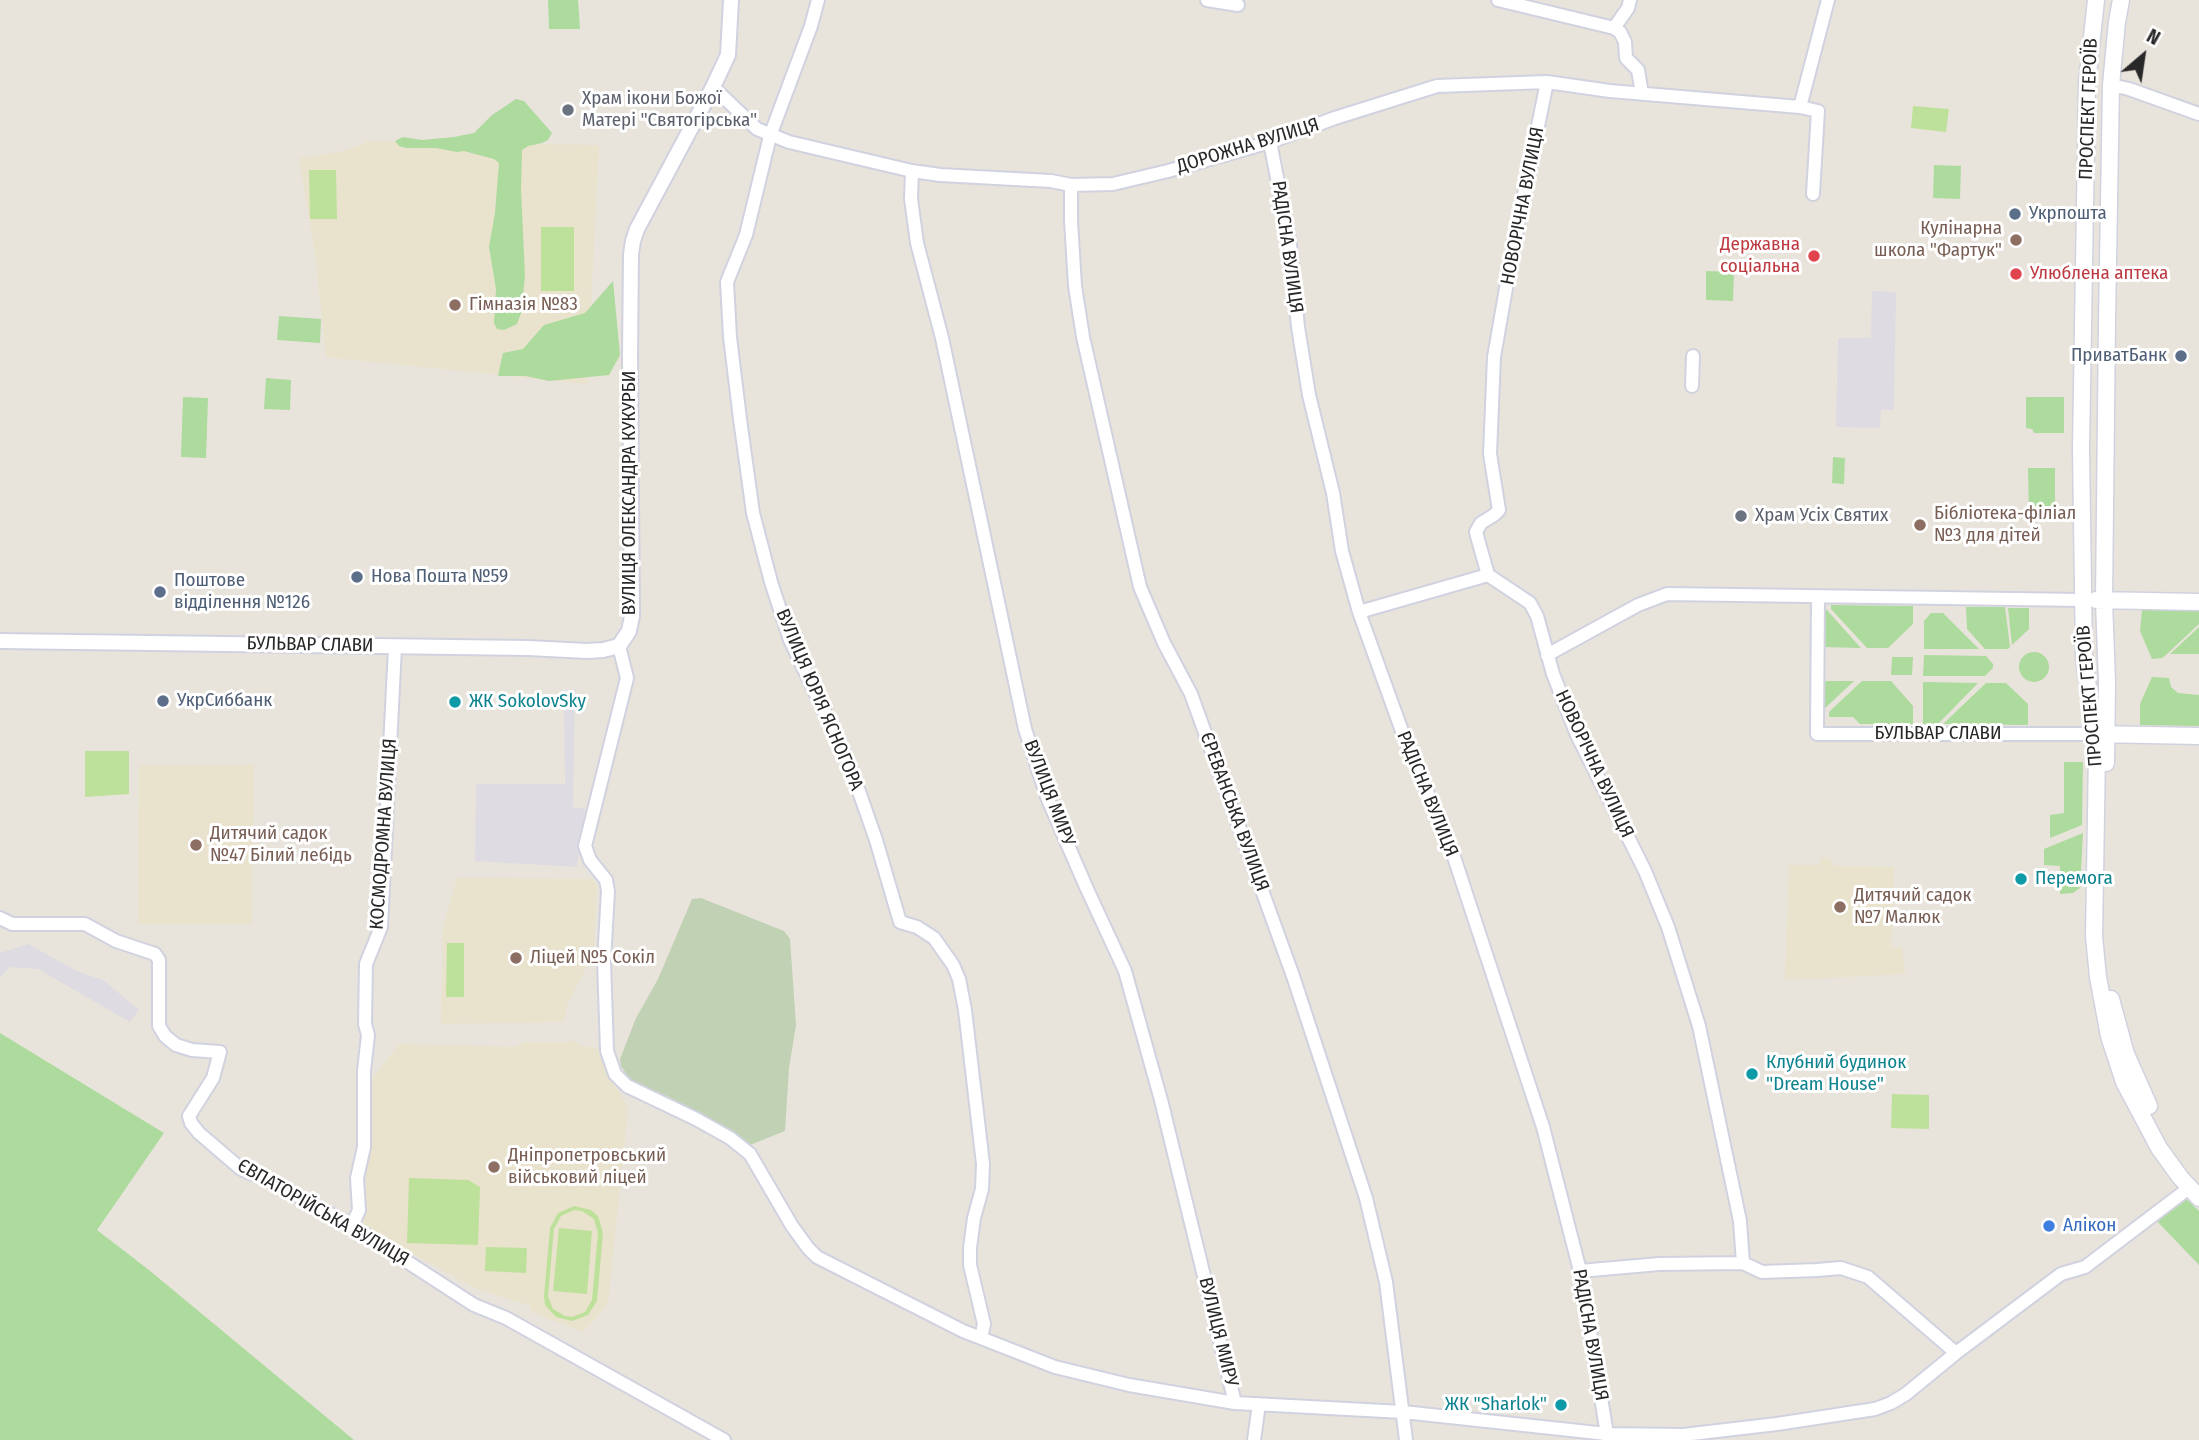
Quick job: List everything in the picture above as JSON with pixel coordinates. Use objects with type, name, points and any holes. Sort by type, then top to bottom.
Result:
[{"type":"main road","name":"ПРОСПЕКТ ГЕРОЇВ","points":[[2096,0],[2087,83],[2081,449],[2084,658],[2100,734]]},
{"type":"main road","name":"ПРОСПЕКТ ГЕРОЇВ","points":[[2121,0],[2111,85],[2104,601],[2100,734],[2097,753],[2094,936],[2103,1012],[2124,1082],[2160,1148],[2196,1190]]},
{"type":"main road","points":[[2083,600],[2199,601]]},
{"type":"main road","name":"БУЛЬВАР СЛАВИ","points":[[2100,734],[2199,736]]},
{"type":"street","name":"ВУЛИЦЯ ОЛЕКСАНДРА КУКУРБИ","points":[[619,646],[629,631],[632,617],[630,368],[633,240],[728,55],[731,0]]},
{"type":"street","name":"ВУЛИЦЯ ЮРІЯ ЯСНОГОРА","points":[[818,0],[770,136],[747,235],[727,282],[730,337],[753,513],[790,640],[849,763],[876,840],[900,922],[917,927],[934,938],[953,965],[959,979],[983,1164],[982,1189],[970,1248],[970,1265],[984,1324],[981,1338]]},
{"type":"street","points":[[1207,0],[1238,5]]},
{"type":"street","points":[[1498,0],[1614,28],[1620,32],[1625,42],[1626,58],[1638,71],[1642,94]]},
{"type":"street","points":[[1614,28],[1628,8],[1630,0]]},
{"type":"street","points":[[1813,194],[1818,111],[1800,107],[1828,0]]},
{"type":"street","name":"ДОРОЖНА ВУЛИЦЯ","points":[[713,87],[757,129],[770,136],[912,171],[1051,181],[1071,185],[1113,184],[1168,171],[1270,142],[1437,86],[1548,82],[1642,94],[1800,107]]},
{"type":"street","name":"НОВОРІЧНА ВУЛИЦЯ","points":[[1548,82],[1512,254],[1494,357],[1490,454],[1499,510],[1481,523],[1476,531],[1488,575],[1530,603],[1537,616],[1547,655],[1577,735],[1645,871],[1668,927],[1699,1026],[1740,1221],[1743,1263]]},
{"type":"street","points":[[2111,85],[2199,114]]},
{"type":"street","name":"РАДІСНА ВУЛИЦЯ","points":[[1270,142],[1290,244],[1298,327],[1309,396],[1333,493],[1342,551],[1359,612],[1403,734],[1458,870],[1543,1127],[1580,1272],[1607,1437]]},
{"type":"street","name":"ВУЛИЦЯ МИРУ","points":[[912,171],[911,199],[917,243],[942,338],[1024,729],[1047,797],[1125,971],[1164,1114],[1235,1403]]},
{"type":"street","name":"ЄРЕВАНСЬКА ВУЛИЦЯ","points":[[1071,185],[1075,286],[1083,337],[1140,587],[1164,643],[1191,694],[1293,976],[1366,1198],[1386,1282],[1406,1440]]},
{"type":"street","points":[[1692,386],[1693,356]]},
{"type":"street","points":[[1359,612],[1488,575]]},
{"type":"street","points":[[1547,655],[1638,605],[1667,594],[2083,600]]},
{"type":"street","name":"БУЛЬВАР СЛАВИ","points":[[1818,596],[1816,734],[2100,734]]},
{"type":"street","name":"БУЛЬВАР СЛАВИ","points":[[0,642],[587,651],[619,646]]},
{"type":"street","points":[[619,646],[627,678],[585,846],[590,860],[606,880],[608,891],[604,961],[607,1051],[615,1074],[635,1090],[707,1125],[750,1154],[792,1226],[817,1257],[981,1338],[1067,1370],[1129,1385],[1235,1403],[1403,1412],[1607,1437],[1683,1435],[1875,1409],[1906,1394],[2061,1275],[2085,1267],[2196,1190]]},
{"type":"street","name":"КОСМОДРОМНА ВУЛИЦЯ","points":[[352,1226],[359,1210],[357,1178],[364,1147],[364,1071],[368,1035],[365,1024],[366,964],[381,927],[395,647]]},
{"type":"street","name":"ЄВПАТОРІЙСЬКА ВУЛИЦЯ","points":[[0,918],[12,924],[85,924],[116,941],[155,954],[159,960],[159,1026],[176,1045],[192,1050],[220,1052],[214,1078],[189,1116],[191,1123],[241,1169],[280,1186],[352,1226],[474,1306],[506,1318],[724,1440]]},
{"type":"street","points":[[1580,1272],[1660,1264],[1743,1263],[1762,1272],[1841,1268],[1868,1277],[1956,1353]]},
{"type":"street","name":"ВУЛИЦЯ МИРУ","points":[[1254,1440],[1259,1404]]},
{"type":"shaded area","name":"Гімназія №83","points":[[370,141],[599,145],[587,384],[326,357],[315,253],[299,158],[344,151]]},
{"type":"shaded area","points":[[1872,291],[1896,292],[1894,410],[1881,410],[1880,428],[1836,427],[1838,338],[1871,338]]},
{"type":"shaded area","points":[[575,689],[573,807],[585,809],[577,867],[475,861],[476,784],[565,784],[564,691]]},
{"type":"shaded area","name":"Дитячий садок №47 Білий лебідь","points":[[139,765],[254,765],[252,924],[138,924]]},
{"type":"shaded area","name":"Дитячий садок №7 Малюк","points":[[1823,857],[1829,858],[1834,866],[1894,867],[1891,947],[1902,947],[1905,974],[1785,980],[1789,865],[1819,865]]},
{"type":"shaded area","name":"Ліцей №5 Сокіл","points":[[457,878],[593,879],[597,886],[594,944],[562,1022],[441,1024],[443,928]]},
{"type":"shaded area","points":[[28,944],[79,972],[103,980],[139,1010],[130,1022],[38,969],[10,967],[0,978],[0,953]]},
{"type":"shaded area","name":"Дніпропетровський військовий ліцей","points":[[571,1040],[582,1046],[599,1049],[600,1058],[628,1108],[608,1304],[583,1332],[531,1312],[531,1306],[476,1289],[364,1226],[370,1081],[400,1044],[515,1047],[526,1042]]},
{"type":"green space","points":[[548,0],[578,0],[580,29],[549,29]]},
{"type":"green space","points":[[516,99],[524,101],[552,133],[548,140],[522,150],[525,277],[517,324],[504,330],[497,329],[494,323],[496,289],[489,247],[499,163],[494,159],[464,151],[406,148],[395,141],[403,137],[422,140],[474,133],[492,115]]},
{"type":"green space","points":[[1913,106],[1949,109],[1946,132],[1911,128]]},
{"type":"green space","points":[[1934,165],[1961,166],[1960,199],[1933,198]]},
{"type":"green space","points":[[309,170],[336,170],[337,219],[310,219]]},
{"type":"green space","points":[[541,227],[574,227],[574,291],[541,291]]},
{"type":"green space","points":[[1706,271],[1734,272],[1733,301],[1706,300]]},
{"type":"green space","points":[[613,281],[620,355],[609,375],[549,381],[526,376],[498,376],[503,353],[523,349],[544,325],[585,313]]},
{"type":"green space","points":[[279,316],[321,319],[320,343],[277,340]]},
{"type":"green space","points":[[266,378],[291,380],[290,410],[264,409]]},
{"type":"green space","points":[[183,397],[208,398],[206,458],[181,457]]},
{"type":"green space","points":[[2026,397],[2064,397],[2064,433],[2034,433],[2032,429],[2026,428]]},
{"type":"green space","points":[[1833,457],[1845,458],[1844,484],[1832,483]]},
{"type":"green space","points":[[2028,468],[2055,468],[2055,515],[2029,515]]},
{"type":"green space","points":[[1831,605],[1913,606],[1913,624],[1888,648],[1867,648],[1831,609]]},
{"type":"green space","points":[[1966,607],[2005,607],[2010,647],[1985,649],[1967,629]]},
{"type":"green space","points":[[1825,608],[1861,648],[1822,647]]},
{"type":"green space","points":[[2008,608],[2029,608],[2029,629],[2012,645]]},
{"type":"green space","points":[[2142,610],[2199,610],[2199,624],[2162,658],[2152,659],[2140,631]]},
{"type":"green space","points":[[1931,613],[1943,613],[1979,649],[1924,649],[1924,621]]},
{"type":"green space","points":[[2199,627],[2199,654],[2170,654]]},
{"type":"green space","points":[[2034,652],[2040,653],[2048,661],[2048,673],[2040,681],[2034,682],[2028,681],[2020,673],[2019,667],[2020,661],[2028,653]]},
{"type":"green space","points":[[1924,655],[1986,656],[1993,668],[1985,676],[1923,676]]},
{"type":"green space","points":[[1892,657],[1913,657],[1912,675],[1891,675]]},
{"type":"green space","points":[[2152,677],[2169,678],[2171,687],[2178,693],[2199,695],[2199,726],[2140,725],[2140,704]]},
{"type":"green space","points":[[1822,681],[1854,681],[1822,711]]},
{"type":"green space","points":[[1862,681],[1891,681],[1913,706],[1913,724],[1860,724],[1853,717],[1829,717],[1829,712]]},
{"type":"green space","points":[[1923,682],[1978,683],[1938,724],[1923,724]]},
{"type":"green space","points":[[1986,683],[2006,683],[2028,704],[2028,725],[1943,724]]},
{"type":"green space","points":[[85,751],[129,751],[129,794],[85,797]]},
{"type":"green space","points":[[2064,762],[2083,762],[2082,825],[2050,838],[2050,815],[2064,813]]},
{"type":"green space","points":[[2083,833],[2080,888],[2073,893],[2060,894],[2060,866],[2044,865],[2044,849]]},
{"type":"green space","points":[[701,898],[784,931],[790,939],[796,1025],[789,1068],[785,1131],[750,1145],[669,1097],[631,1081],[621,1066],[620,1059],[636,1018],[658,979],[692,899]]},
{"type":"green space","points":[[447,943],[464,943],[464,997],[446,997]]},
{"type":"green space","points":[[0,1033],[164,1133],[97,1230],[354,1440],[0,1440]]},
{"type":"green space","points":[[1892,1094],[1929,1095],[1929,1129],[1891,1128]]},
{"type":"green space","points":[[409,1178],[468,1180],[480,1187],[478,1245],[407,1243]]},
{"type":"green space","points":[[2183,1196],[2199,1211],[2199,1265],[2154,1218]]},
{"type":"green space","points":[[574,1206],[591,1210],[598,1216],[603,1233],[597,1301],[588,1315],[572,1321],[556,1317],[545,1305],[550,1228],[558,1213]],"holes":[[[574,1210],[582,1211],[594,1219],[598,1233],[592,1300],[585,1312],[572,1317],[553,1309],[548,1296],[554,1229],[561,1216]]]},
{"type":"green space","points":[[559,1228],[592,1231],[587,1294],[553,1291]]},
{"type":"green space","points":[[486,1247],[527,1248],[526,1273],[485,1271]]},
{"type":"place","name":"Храм ікони Божої Матері \"Святогірська\"","points":[[568,110]]},
{"type":"place","name":"Укрпошта","points":[[2015,214]]},
{"type":"place","name":"Кулінарна школа \"Фартук\"","points":[[2016,240]]},
{"type":"place","name":"Державна соціальна","points":[[1814,256]]},
{"type":"place","name":"Улюблена аптека","points":[[2016,274]]},
{"type":"place","name":"Гімназія №83","points":[[455,305]]},
{"type":"place","name":"ПриватБанк","points":[[2181,356]]},
{"type":"place","name":"Храм Усіх Святих","points":[[1741,516]]},
{"type":"place","name":"Бібліотека-філіал №3 для дітей","points":[[1920,525]]},
{"type":"place","name":"Нова Пошта №59","points":[[357,577]]},
{"type":"place","name":"Поштове відділення №126","points":[[160,592]]},
{"type":"place","name":"УкрСиббанк","points":[[163,701]]},
{"type":"place","name":"ЖК SokolovSky","points":[[455,702]]},
{"type":"place","name":"Дитячий садок №47 Білий лебідь","points":[[196,845]]},
{"type":"place","name":"Перемога","points":[[2021,879]]},
{"type":"place","name":"Дитячий садок №7 Малюк","points":[[1840,907]]},
{"type":"place","name":"Ліцей №5 Сокіл","points":[[516,958]]},
{"type":"place","name":"Клубний будинок \"Dream House\"","points":[[1752,1074]]},
{"type":"place","name":"Дніпропетровський військовий ліцей","points":[[494,1167]]},
{"type":"place","name":"Алікон","points":[[2049,1226]]},
{"type":"place","name":"ЖК \"Sharlok\"","points":[[1561,1405]]}]
